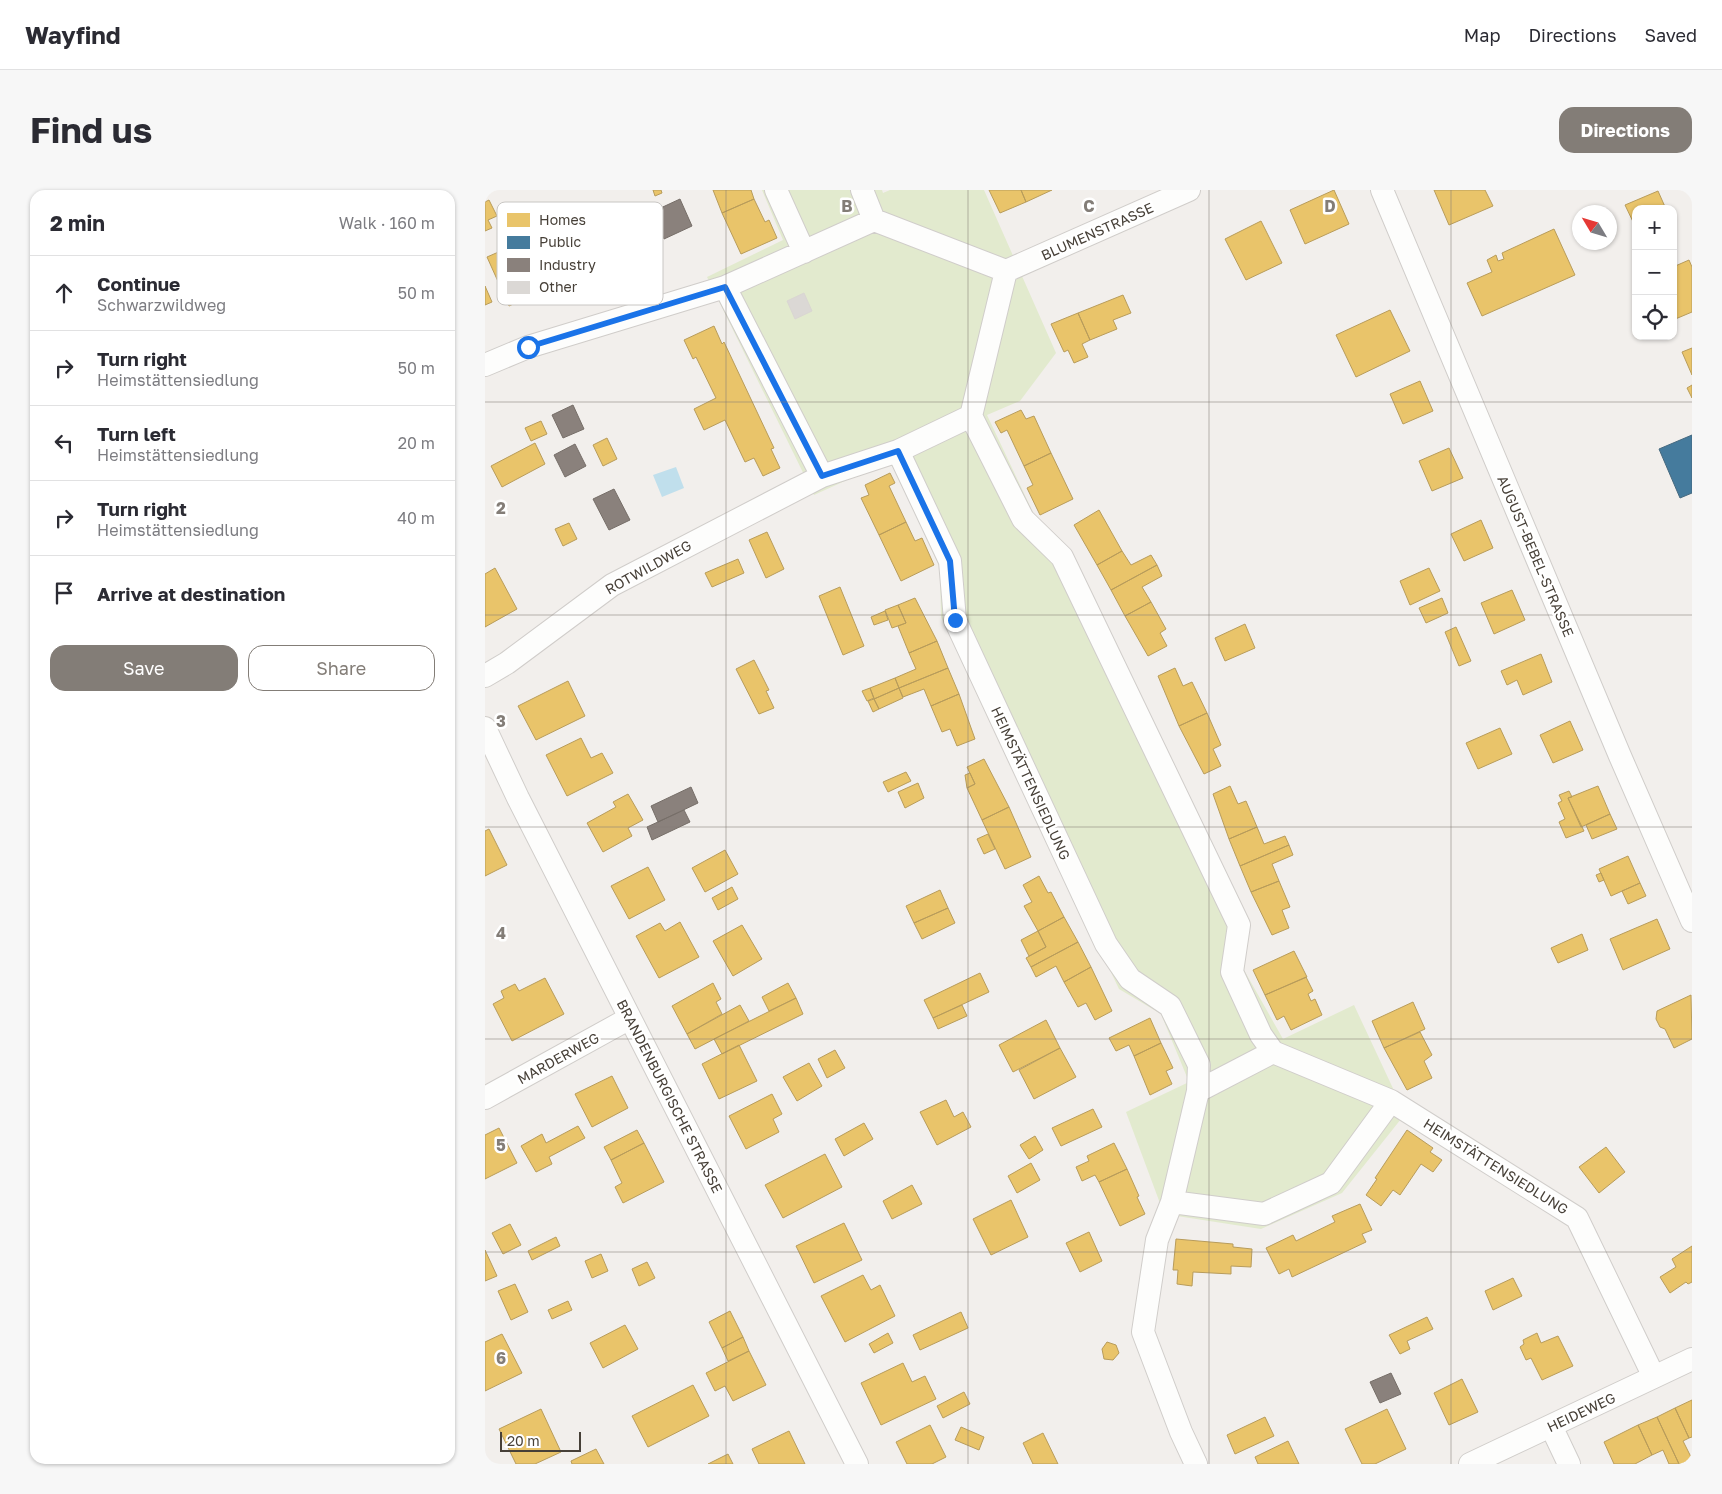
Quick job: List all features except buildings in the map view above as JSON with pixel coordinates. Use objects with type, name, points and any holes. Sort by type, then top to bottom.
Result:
[{"type":"street","points":[[776,190],[804,252]]},
{"type":"street","points":[[862,190],[875,220],[1005,271],[971,416],[1023,519],[1062,557],[1235,916],[1239,925],[1232,972],[1261,1035],[1273,1052],[1198,1091]]},
{"type":"street","name":"BLUMENSTRASSE","points":[[1005,271],[1189,190]]},
{"type":"street","name":"AUGUST-BEBEL-STRASSE","points":[[1382,190],[1620,756],[1692,920]]},
{"type":"street","points":[[485,365],[528,347],[725,287],[875,220]]},
{"type":"street","points":[[725,287],[822,476],[898,451],[971,416]]},
{"type":"street","name":"HEIMSTÄTTENSIEDLUNG","points":[[898,451],[950,561],[955,620],[1106,944],[1130,979],[1170,1006],[1199,1064],[1198,1091],[1172,1202],[1157,1240],[1143,1332],[1181,1432],[1196,1464]]},
{"type":"street","name":"ROTWILDWEG","points":[[485,676],[507,663],[612,584],[822,476]]},
{"type":"street","name":"BRANDENBURGISCHE STRASSE","points":[[485,728],[518,798],[857,1464]]},
{"type":"street","name":"MARDERWEG","points":[[485,1098],[630,1018]]},
{"type":"street","name":"HEIMSTÄTTENSIEDLUNG","points":[[1273,1052],[1391,1101],[1577,1218],[1654,1377]]},
{"type":"street","points":[[1172,1202],[1264,1214],[1331,1183],[1391,1101]]},
{"type":"street","name":"HEIDEWEG","points":[[1470,1464],[1692,1358]]},
{"type":"street","points":[[1551,1426],[1569,1464]]},
{"type":"green space","points":[[762,190],[882,190],[883,193],[890,190],[984,190],[1056,353],[1020,401],[987,415],[1038,523],[1248,918],[1244,970],[1283,1039],[1354,1005],[1405,1114],[1342,1193],[1261,1229],[1164,1214],[1126,1112],[1189,1082],[1161,1014],[1119,989],[941,617],[940,568],[891,460],[814,495],[707,277],[783,240]]},
{"type":"water","points":[[676,467],[684,488],[662,497],[653,475]]},
{"type":"route","points":[[528,347],[725,287],[822,476],[898,451],[950,561],[955,620]]}]
